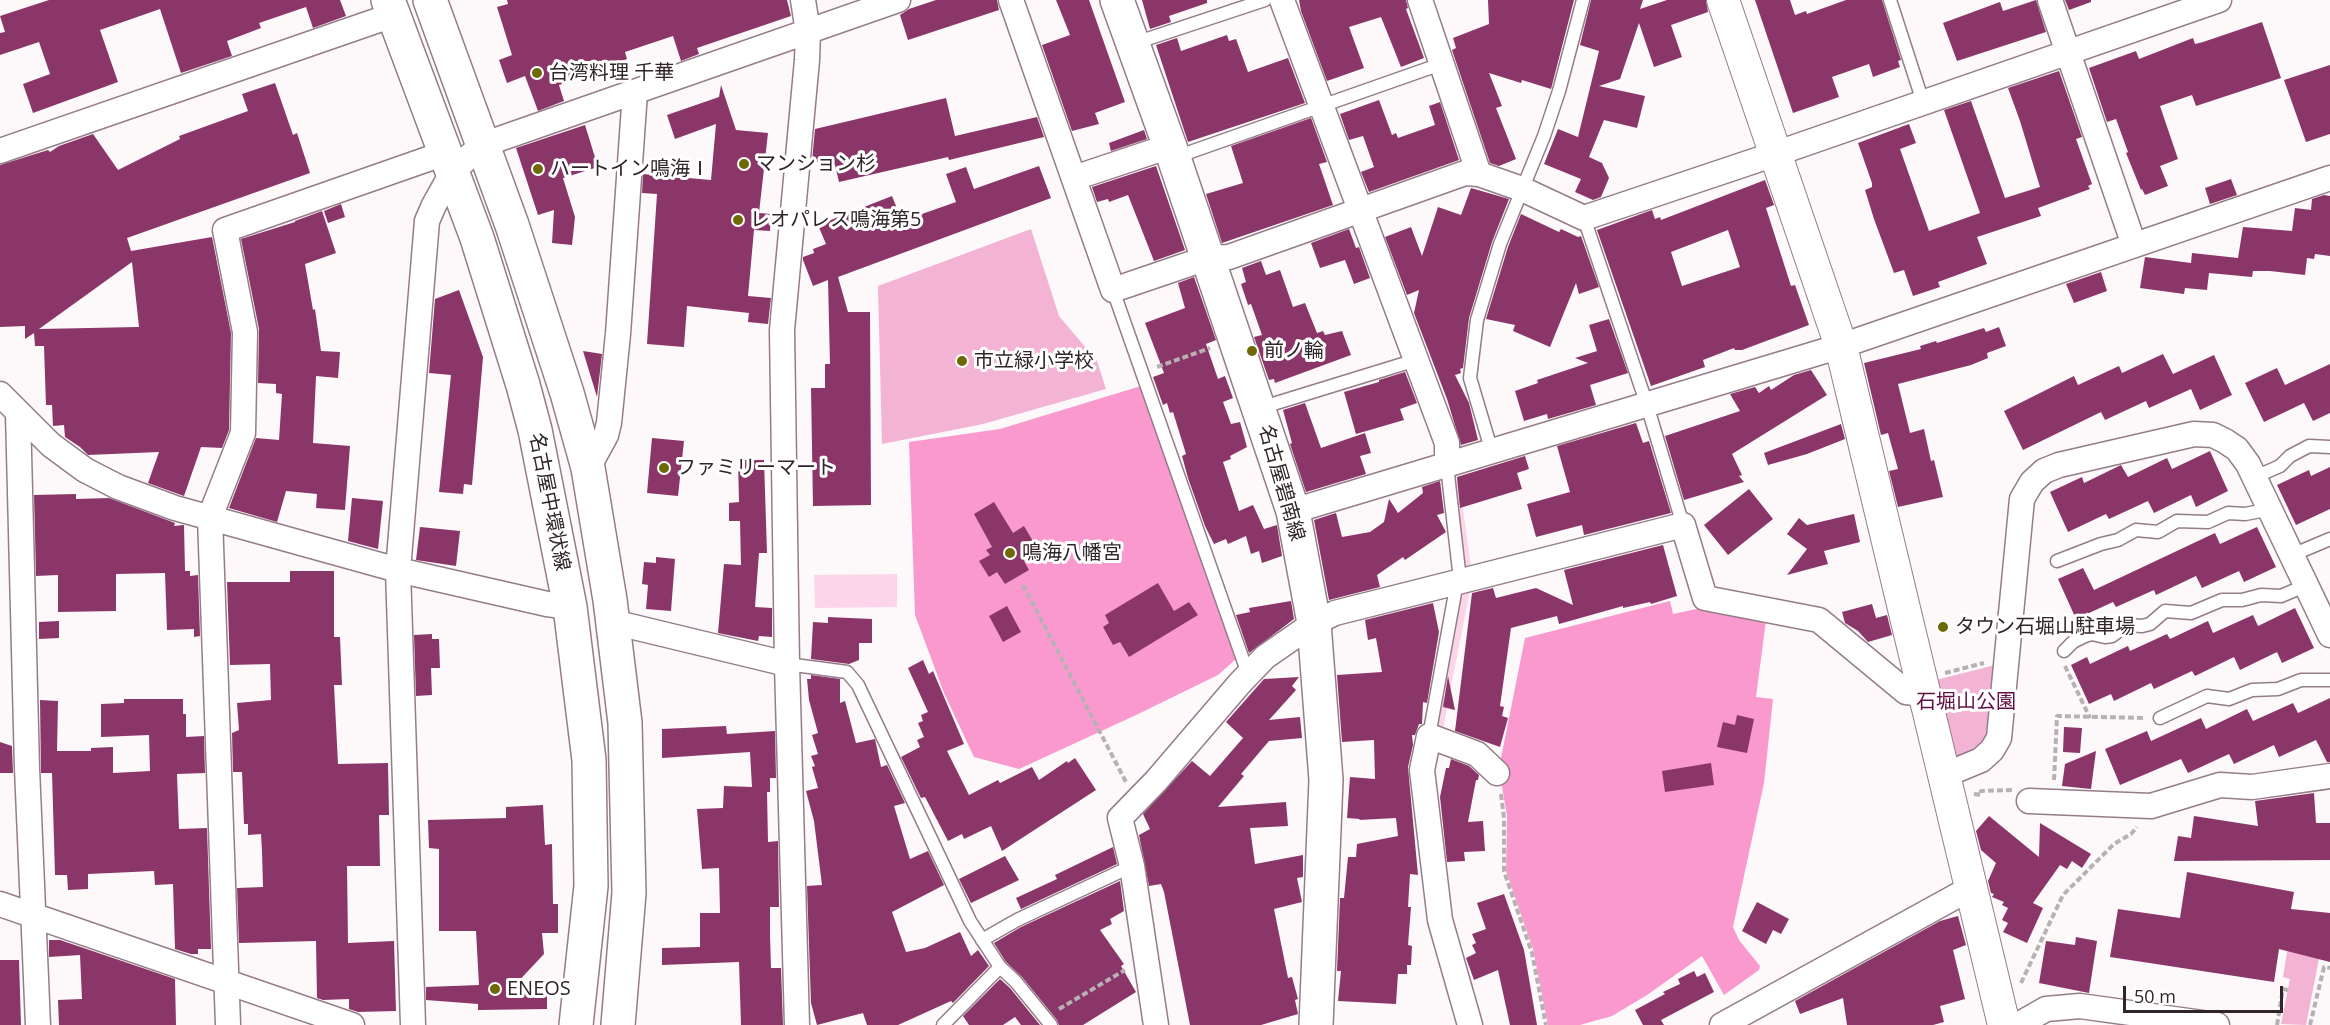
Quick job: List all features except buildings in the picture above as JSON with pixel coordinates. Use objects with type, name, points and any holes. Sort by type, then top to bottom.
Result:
[{"type":"main road","name":"名古屋碧南線","points":[[1117,0],[1172,152],[1293,511],[1314,623],[1326,780],[1316,1025]]},
{"type":"main road","name":"名古屋中環状線","points":[[432,1],[512,225],[588,468],[613,622],[625,723],[629,893],[618,1025]]},
{"type":"main road","name":"名古屋中環状線","points":[[391,8],[477,238],[529,408],[570,607],[589,759],[591,886],[576,1025]]},
{"type":"street","points":[[797,1025],[787,664],[782,330],[808,32],[803,0]]},
{"type":"street","points":[[228,1025],[210,517],[243,433],[245,332],[225,230],[449,162],[482,145],[898,0]]},
{"type":"street","points":[[1011,0],[1113,290],[1207,258],[1228,257],[1465,173],[1479,174],[1522,189],[1584,218],[2219,0]]},
{"type":"street","points":[[1281,0],[1446,443],[1447,466]]},
{"type":"street","points":[[1420,0],[1479,174]]},
{"type":"street","points":[[1723,0],[1841,346],[2004,1025]]},
{"type":"street","points":[[2049,0],[2134,245]]},
{"type":"street","points":[[0,151],[391,8]]},
{"type":"street","points":[[588,468],[606,435],[609,423],[618,334],[635,92]]},
{"type":"street","points":[[1074,178],[1172,152]]},
{"type":"street","points":[[413,1025],[398,570],[426,221],[449,162]]},
{"type":"street","points":[[1293,511],[1841,346],[2330,178]]},
{"type":"street","points":[[0,394],[51,444],[85,470],[118,487],[175,508],[398,570],[547,604],[570,607]]},
{"type":"street","points":[[18,413],[27,768],[38,1025]]},
{"type":"street","points":[[1947,784],[1981,760],[1992,750],[1999,738],[2022,499],[2032,482],[2044,471],[2060,465],[2194,434],[2213,435],[2225,441],[2237,450],[2248,464],[2330,635]]},
{"type":"street","points":[[1156,1025],[1132,866],[1120,818],[1265,657],[1314,623],[1335,613],[1683,525],[1705,598],[1819,620],[1906,692],[1923,687]]},
{"type":"street","points":[[613,622],[787,664]]},
{"type":"street","points":[[1470,1025],[1440,920],[1422,770],[1429,736],[1477,754],[1497,773]]},
{"type":"street","points":[[2022,794],[2151,806],[2220,785],[2252,787],[2330,776]]},
{"type":"street","points":[[1722,1025],[1971,888]]},
{"type":"street","points":[[0,904],[352,1025]]},
{"type":"street","points":[[2018,1025],[2046,1009],[2080,1006],[2217,1025]]},
{"type":"lane","points":[[1133,44],[1265,0]]},
{"type":"lane","points":[[1492,452],[1470,378],[1477,320],[1500,244],[1544,136],[1559,91],[1583,0]]},
{"type":"lane","points":[[1890,0],[1923,102]]},
{"type":"lane","points":[[1172,152],[1321,107],[1441,64]]},
{"type":"lane","points":[[1584,218],[1647,405],[1683,525]]},
{"type":"lane","points":[[1113,290],[1248,674]]},
{"type":"lane","points":[[1259,408],[1416,360]]},
{"type":"lane","points":[[2254,477],[2280,466],[2290,456],[2309,447],[2330,447]]},
{"type":"lane","points":[[1429,736],[1459,571],[1447,466]]},
{"type":"lane","points":[[2057,561],[2118,540],[2136,530],[2158,532],[2177,521],[2208,522],[2228,513],[2245,514],[2268,507]]},
{"type":"lane","points":[[2292,555],[2330,539]]},
{"type":"lane","points":[[2064,651],[2073,642],[2085,636],[2092,634],[2112,636],[2127,625],[2150,624],[2165,611],[2191,613],[2222,600],[2242,600],[2261,595],[2281,596],[2307,585]]},
{"type":"lane","points":[[787,664],[847,672],[858,685],[965,910],[1000,967],[1016,982],[1048,1021]]},
{"type":"lane","points":[[2160,718],[2207,696],[2229,699],[2252,690],[2278,689],[2301,680],[2330,680]]},
{"type":"lane","points":[[982,940],[1017,920],[1132,866]]},
{"type":"lane","points":[[943,1025],[1000,967]]},
{"type":"path","points":[[1143,372],[1235,339]]},
{"type":"path","points":[[1023,585],[1136,802]]},
{"type":"path","points":[[2064,651],[2062,658],[2090,718]]},
{"type":"path","points":[[1923,687],[2008,656]]},
{"type":"path","points":[[2054,787],[2057,716],[2160,718]]},
{"type":"path","points":[[1497,773],[1504,818],[1504,871],[1532,953],[1546,1025]]},
{"type":"path","points":[[1947,784],[1981,795],[1981,791],[2014,790],[2022,794]]},
{"type":"path","points":[[2016,993],[2063,895],[2114,844],[2132,834],[2151,806]]},
{"type":"path","points":[[1048,1021],[1146,957]]},
{"type":"path","points":[[2310,1025],[2324,967],[2330,968]]},
{"type":"path","points":[[2277,1025],[2283,989],[2288,990]]},
{"type":"green space","points":[[1031,229],[1059,316],[1097,361],[1106,389],[983,424],[882,444],[878,286]]},
{"type":"green space","name":"石堀山公園","points":[[1999,664],[1991,733],[1985,745],[1957,759],[1948,751],[1932,681]]},
{"type":"green space","points":[[2291,928],[2324,933],[2306,1025],[2281,1024],[2290,979],[2283,977]]},
{"type":"shaded area","points":[[1141,386],[1237,658],[1218,675],[1019,769],[974,757],[944,693],[915,615],[909,442],[1000,429]]},
{"type":"shaded area","points":[[897,574],[897,607],[815,608],[814,575]]},
{"type":"shaded area","points":[[1670,601],[1673,614],[1701,608],[1766,620],[1756,697],[1773,699],[1764,783],[1733,927],[1739,940],[1760,966],[1759,970],[1724,995],[1702,956],[1647,995],[1612,1016],[1580,1025],[1548,1025],[1533,949],[1506,871],[1507,816],[1499,768],[1525,638]]},
{"type":"waterway","points":[[1456,484],[1468,571]]},
{"type":"waterway","points":[[1447,689],[1467,588]]},
{"type":"waterway","points":[[1439,732],[1445,700]]},
{"type":"place","name":"台湾料理 千華","points":[[537,73]]},
{"type":"place","name":"マンション杉","points":[[744,164]]},
{"type":"place","name":"ハートイン鳴海Ⅰ","points":[[538,169]]},
{"type":"place","name":"レオパレス鳴海第5","points":[[738,220]]},
{"type":"place","name":"前ノ輪","points":[[1252,351]]},
{"type":"place","name":"市立緑小学校","points":[[962,361]]},
{"type":"place","name":"ファミリーマート","points":[[664,468]]},
{"type":"place","name":"鳴海八幡宮","points":[[1010,553]]},
{"type":"place","name":"タウン石堀山駐車場","points":[[1943,627]]},
{"type":"place","name":"ENEOS","points":[[495,989]]}]
